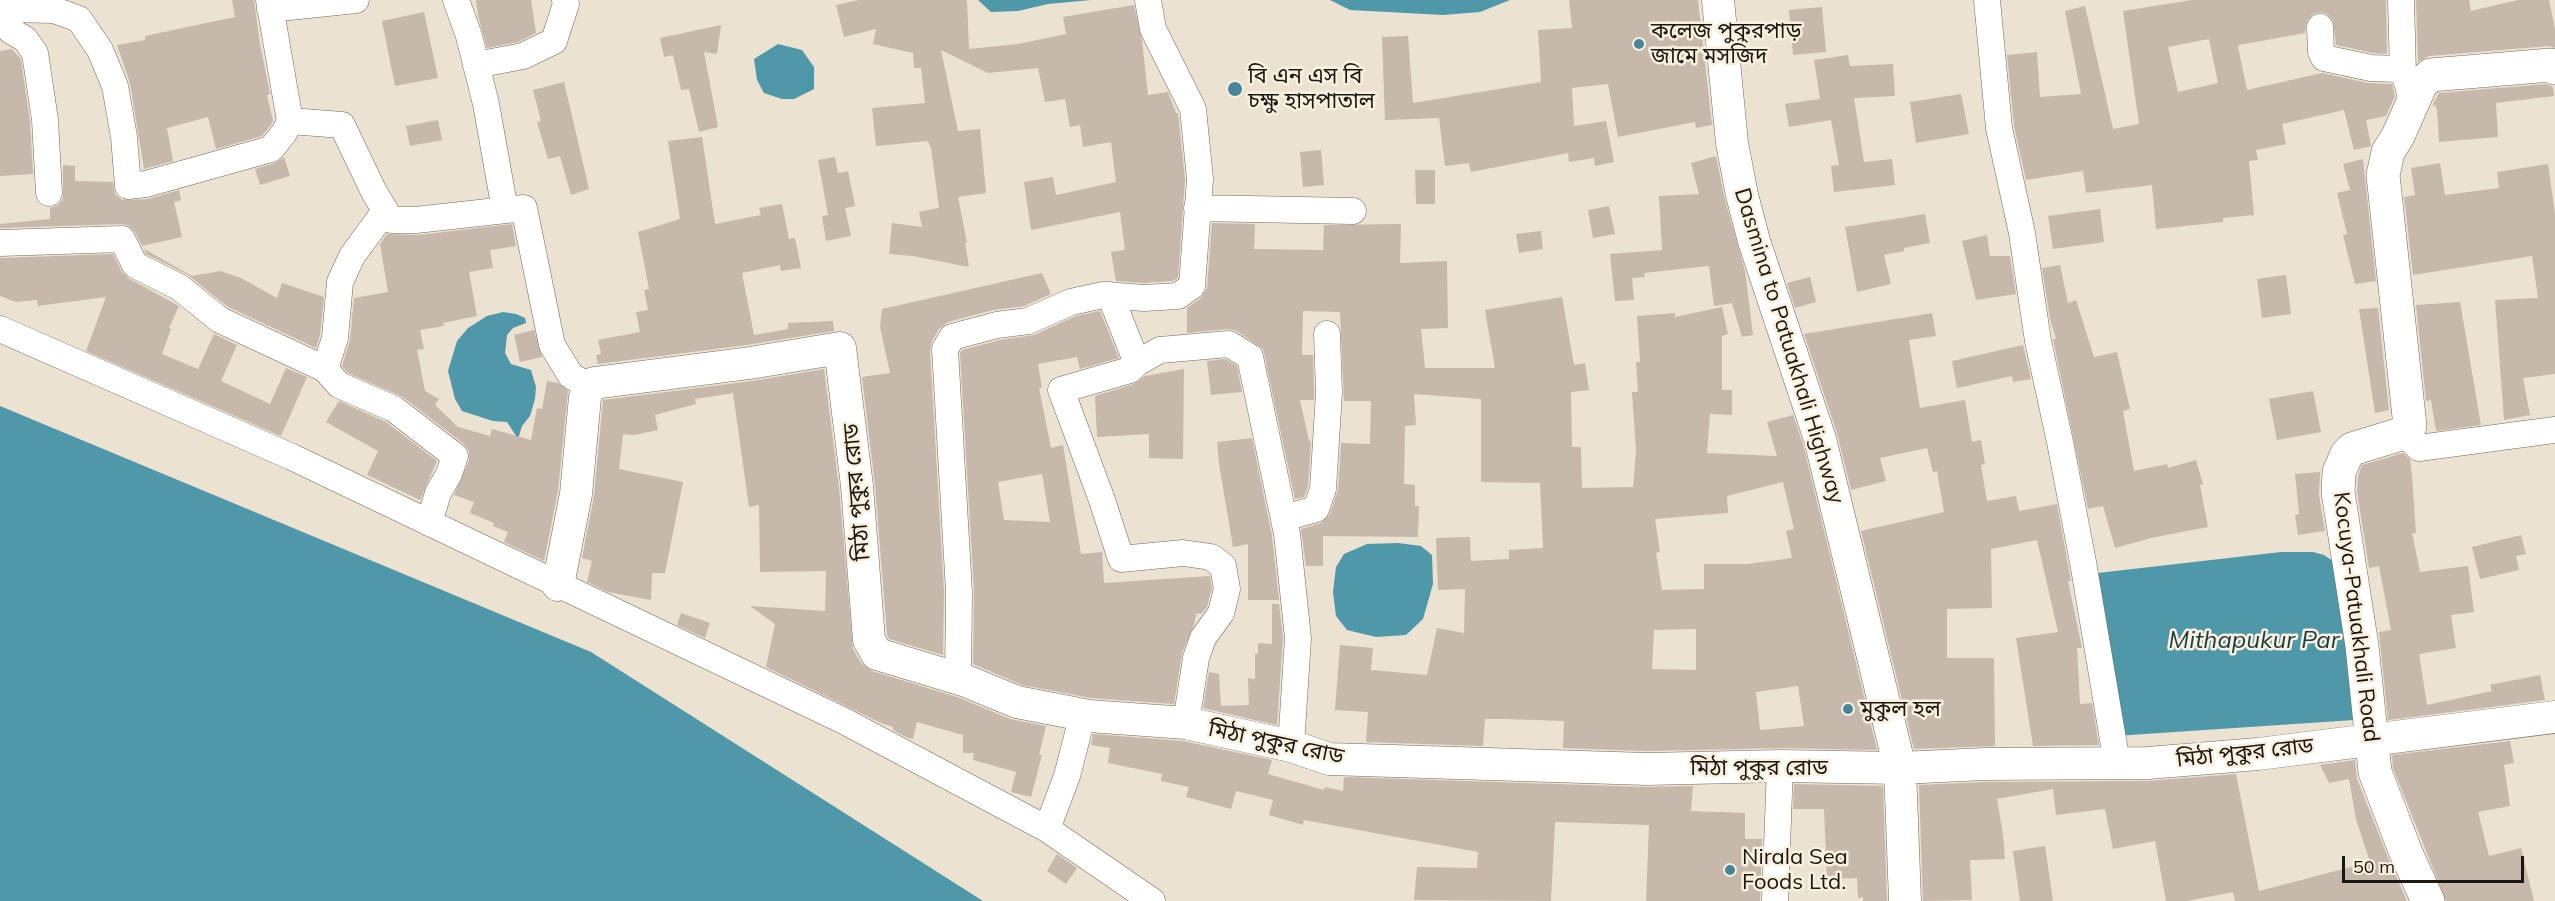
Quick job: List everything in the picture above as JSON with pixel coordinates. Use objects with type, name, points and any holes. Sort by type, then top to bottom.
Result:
[{"type":"main road","points":[[2404,433],[2410,426],[2383,175],[2388,152],[2398,136],[2408,88],[2421,84],[2431,75],[2551,65],[2555,68]]},
{"type":"main road","name":"Kocuya-Patuakhali Road","points":[[2404,433],[2352,449],[2342,461],[2338,479],[2339,510],[2362,646],[2375,772],[2406,854],[2428,901]]},
{"type":"street","points":[[49,193],[45,120],[35,53],[25,39],[11,31],[6,4],[54,10],[79,19],[100,50],[115,86],[124,137],[128,186],[146,184],[271,149],[290,121],[270,5],[356,0]]},
{"type":"street","points":[[456,0],[476,65],[506,210]]},
{"type":"street","points":[[476,65],[523,56],[554,41],[566,4],[565,0]]},
{"type":"street","points":[[958,679],[959,592],[945,350],[952,337],[997,325],[1028,321],[1071,302],[1110,295],[1144,298],[1178,296],[1192,286],[1200,179],[1193,109],[1153,29],[1148,0]]},
{"type":"street","name":"Dasmina to Patuakhali Highway","points":[[1718,0],[1732,143],[1742,195],[1754,241],[1820,439],[1900,768],[1905,901]]},
{"type":"street","points":[[1988,0],[1999,128],[2022,233],[2038,341],[2083,562],[2117,763]]},
{"type":"street","points":[[2401,0],[2408,88]]},
{"type":"street","points":[[2320,27],[2321,52],[2324,58],[2371,68],[2391,68],[2408,88]]},
{"type":"street","points":[[290,121],[342,125],[374,192],[391,220],[524,208],[552,345],[571,376],[590,386],[585,397],[576,494],[558,585]]},
{"type":"street","points":[[1197,208],[1353,211]]},
{"type":"street","points":[[325,369],[335,338],[340,282],[352,256],[386,211]]},
{"type":"street","points":[[0,243],[122,239],[135,265],[180,287],[220,320],[325,369],[339,385],[394,409],[455,456],[449,474],[438,493],[429,523]]},
{"type":"street","points":[[1110,295],[1137,363]]},
{"type":"street","points":[[0,329],[292,457],[844,721],[1047,829],[1152,901]]},
{"type":"street","points":[[1284,518],[1316,509],[1323,489],[1329,393],[1327,334]]},
{"type":"street","points":[[1186,723],[1196,658],[1203,638],[1221,613],[1227,589],[1223,566],[1211,557],[1183,553],[1121,559],[1061,390],[1130,370],[1137,363],[1160,350],[1229,344],[1250,357],[1284,518],[1298,638],[1291,746]]},
{"type":"street","name":"মিঠা পুকুর রোড","points":[[590,386],[594,383],[750,363],[840,348],[857,486],[869,640],[877,654],[958,679],[1017,702],[1083,714],[1186,723],[1291,746],[1329,759],[1647,769],[1780,766],[1900,768],[1984,764],[2148,763],[2258,754],[2555,717]]},
{"type":"street","points":[[2404,433],[2419,448],[2555,430]]},
{"type":"street","points":[[1047,829],[1067,776],[1083,714]]},
{"type":"street","points":[[1775,901],[1780,766]]},
{"type":"water","points":[[978,0],[1091,0],[1048,4],[1018,11],[991,12]]},
{"type":"water","points":[[1330,0],[1510,0],[1480,12],[1443,15],[1350,10]]},
{"type":"water","points":[[778,44],[802,50],[814,67],[814,89],[794,99],[782,99],[764,93],[757,80],[754,59]]},
{"type":"water","points":[[503,312],[525,318],[526,323],[513,328],[507,335],[505,353],[511,364],[531,370],[536,387],[530,416],[522,426],[518,439],[507,422],[493,421],[462,411],[455,399],[448,371],[457,341],[468,328],[487,316]]},
{"type":"water","points":[[0,406],[591,652],[983,901],[0,901]]},
{"type":"water","points":[[1398,543],[1421,546],[1432,555],[1433,584],[1423,619],[1406,635],[1376,637],[1347,630],[1336,616],[1333,592],[1336,567],[1344,554],[1367,544]]},
{"type":"water","name":"Mithapukur Par","points":[[2281,552],[2313,552],[2324,555],[2336,563],[2347,596],[2354,720],[2115,736],[2089,574]]},
{"type":"building","points":[[232,0],[254,0],[270,94],[267,95],[273,121],[271,125],[262,136],[216,149],[208,117],[167,128],[173,161],[144,169],[130,83],[117,45],[145,40],[145,36],[235,17]]},
{"type":"building","points":[[476,0],[531,0],[536,33],[518,42],[487,48]]},
{"type":"building","points":[[859,0],[967,0],[969,49],[1018,44],[1066,34],[1063,17],[1134,5],[1142,41],[1148,95],[1168,92],[1176,113],[1178,113],[1185,179],[1178,278],[1173,281],[1144,283],[1116,281],[1111,252],[1125,250],[1120,212],[1031,230],[1024,182],[1053,177],[1056,195],[1116,182],[1111,142],[1083,147],[1080,125],[1070,127],[1065,99],[1045,102],[1038,68],[988,73],[941,50],[958,131],[980,129],[986,193],[958,197],[969,267],[913,256],[889,254],[892,223],[922,227],[919,212],[939,208],[931,148],[928,141],[876,146],[872,108],[925,103],[921,68],[914,68],[913,53],[873,44],[876,29],[844,37],[836,5]]},
{"type":"building","points":[[1569,0],[1698,0],[1712,125],[1696,128],[1695,122],[1618,137],[1608,84],[1572,88],[1574,126],[1606,121],[1614,162],[1595,166],[1594,158],[1569,162],[1568,153],[1471,172],[1469,163],[1445,166],[1439,118],[1385,120],[1382,37],[1408,36],[1413,103],[1541,82],[1538,30],[1572,28]]},
{"type":"building","points":[[2192,0],[2386,0],[2387,54],[2336,45],[2333,20],[2327,14],[2320,12],[2313,14],[2307,20],[2305,33],[2238,47],[2247,90],[2322,73],[2368,83],[2392,84],[2395,96],[2386,116],[2366,120],[2371,146],[2354,150],[2344,110],[2282,124],[2286,144],[2256,150],[2258,160],[2249,161],[2254,215],[2223,218],[2223,222],[2156,229],[2152,185],[2086,193],[2083,171],[2026,180],[2014,126],[2007,55],[2037,52],[2040,97],[2081,94],[2065,11],[2085,6],[2113,129],[2139,124],[2123,11]],"holes":[[[2209,39],[2218,83],[2178,92],[2168,47]]]},
{"type":"building","points":[[2416,0],[2469,0],[2471,11],[2518,0],[2549,0],[2555,29],[2555,48],[2549,46],[2429,56],[2418,62]]},
{"type":"building","points":[[1822,7],[1826,52],[1793,55],[1789,10]]},
{"type":"building","points":[[424,12],[438,78],[395,86],[382,21]]},
{"type":"building","points":[[721,25],[717,54],[704,52],[718,127],[699,132],[689,89],[681,90],[673,55],[664,57],[660,38]]},
{"type":"building","points":[[12,49],[21,59],[30,122],[33,174],[0,176],[0,51]]},
{"type":"building","points":[[1848,55],[1850,66],[1893,64],[1895,96],[1854,98],[1864,162],[1892,159],[1895,185],[1834,192],[1831,166],[1839,165],[1831,120],[1789,127],[1785,104],[1820,99],[1814,60]]},
{"type":"building","points":[[564,82],[589,189],[571,195],[560,156],[548,159],[537,122],[541,121],[533,90]]},
{"type":"building","points":[[2547,84],[2553,87],[2554,96],[2496,103],[2498,137],[2439,142],[2437,110],[2435,105],[2432,106],[2439,93]]},
{"type":"building","points":[[1961,94],[1969,134],[1916,143],[1910,102]]},
{"type":"building","points":[[438,120],[442,140],[410,146],[406,126]]},
{"type":"building","points":[[702,137],[715,224],[761,215],[759,208],[782,204],[789,239],[795,238],[801,268],[781,271],[780,265],[742,273],[754,335],[788,329],[788,323],[833,321],[834,331],[747,345],[598,364],[596,355],[601,354],[598,340],[640,332],[636,312],[648,310],[644,290],[649,289],[638,232],[680,219],[668,141]]},
{"type":"building","points":[[1321,150],[1324,185],[1303,187],[1300,152]]},
{"type":"building","points":[[1716,156],[1725,200],[1745,271],[1753,335],[1742,337],[1732,303],[1714,306],[1709,266],[1644,273],[1645,277],[1632,278],[1634,300],[1615,301],[1610,254],[1662,250],[1659,196],[1699,194],[1691,163]]},
{"type":"building","points":[[284,157],[290,176],[260,185],[255,169],[275,163]]},
{"type":"building","points":[[835,157],[838,173],[848,171],[855,206],[845,208],[851,236],[826,241],[822,216],[828,215],[818,160]]},
{"type":"building","points":[[2363,159],[2376,281],[2355,284],[2343,235],[2347,234],[2337,193],[2350,190],[2343,164]]},
{"type":"building","points":[[2440,163],[2445,195],[2499,188],[2497,172],[2548,164],[2555,214],[2555,374],[2523,378],[2530,415],[2504,420],[2495,300],[2538,298],[2532,256],[2413,275],[2404,197],[2415,195],[2411,168]]},
{"type":"building","points":[[63,165],[75,166],[75,181],[113,182],[115,194],[122,200],[148,199],[179,190],[181,200],[174,202],[182,237],[142,246],[135,232],[129,226],[122,224],[0,228],[0,224],[50,219],[50,208],[58,205],[63,199]]},
{"type":"building","points":[[1415,170],[1435,170],[1435,204],[1416,204]]},
{"type":"building","points":[[1609,206],[1615,234],[1593,238],[1588,210]]},
{"type":"building","points":[[2100,209],[2104,242],[2053,249],[2048,216]]},
{"type":"building","points":[[1925,214],[1930,243],[1884,255],[1891,284],[1857,292],[1845,227]]},
{"type":"building","points":[[1212,223],[1255,224],[1254,249],[1323,250],[1324,225],[1401,224],[1400,263],[1447,261],[1448,328],[1421,329],[1425,368],[1495,368],[1485,310],[1562,297],[1574,365],[1585,363],[1589,390],[1571,392],[1572,447],[1581,447],[1582,488],[1633,487],[1636,451],[1632,392],[1638,392],[1636,362],[1640,362],[1637,316],[1675,313],[1675,317],[1722,307],[1728,334],[1722,336],[1722,390],[1732,390],[1732,415],[1710,414],[1707,453],[1777,456],[1767,422],[1793,415],[1803,444],[1877,750],[1780,748],[1647,751],[1563,748],[1564,721],[1505,719],[1485,719],[1483,746],[1366,742],[1368,712],[1335,710],[1340,645],[1373,648],[1371,670],[1427,675],[1437,628],[1464,633],[1465,589],[1438,590],[1436,538],[1470,537],[1471,561],[1509,559],[1509,550],[1543,548],[1540,483],[1481,482],[1481,399],[1414,394],[1416,425],[1405,426],[1404,484],[1415,485],[1415,506],[1419,506],[1418,537],[1323,536],[1323,566],[1306,566],[1301,529],[1321,523],[1330,514],[1338,490],[1341,443],[1370,444],[1371,401],[1344,401],[1340,312],[1303,311],[1302,355],[1313,355],[1314,400],[1300,400],[1311,442],[1308,486],[1304,497],[1295,499],[1263,349],[1237,331],[1228,329],[1187,333],[1187,308],[1201,298],[1207,288]],"holes":[[[1783,482],[1794,529],[1786,531],[1792,558],[1748,564],[1704,564],[1704,589],[1662,590],[1656,553],[1660,552],[1655,519],[1728,513],[1727,496]],[[1696,629],[1696,670],[1652,669],[1654,630]],[[1798,686],[1804,726],[1760,730],[1756,692]]]},
{"type":"building","points":[[512,224],[516,246],[490,250],[493,268],[469,272],[477,316],[443,323],[444,326],[420,330],[424,349],[417,350],[425,391],[439,399],[435,405],[458,427],[490,436],[492,429],[531,440],[537,408],[542,409],[547,381],[558,383],[568,391],[558,491],[544,561],[504,542],[508,532],[470,513],[474,502],[454,495],[469,461],[469,451],[464,444],[403,397],[348,373],[342,366],[350,340],[354,298],[388,292],[380,244],[387,234],[418,235]]},
{"type":"building","points":[[1541,231],[1543,249],[1519,253],[1516,234]]},
{"type":"building","points":[[1987,235],[1990,256],[2010,256],[2016,294],[1976,300],[1962,241]]},
{"type":"building","points":[[144,249],[192,276],[220,271],[241,278],[277,298],[282,283],[324,297],[320,335],[316,348],[228,307],[188,275],[146,254]]},
{"type":"building","points":[[113,254],[122,272],[128,278],[179,306],[169,328],[171,329],[162,354],[198,369],[214,334],[237,345],[221,381],[270,404],[286,368],[307,377],[281,436],[86,351],[106,297],[38,306],[37,300],[16,302],[0,296],[0,258]]},
{"type":"building","points":[[2060,265],[2068,303],[2076,300],[2094,357],[2117,352],[2130,409],[2123,411],[2134,471],[2167,464],[2168,468],[2196,460],[2203,484],[2200,485],[2208,527],[2151,538],[2115,548],[2103,506],[2088,509],[2053,339],[2056,339],[2050,319],[2042,268]]},
{"type":"building","points":[[1042,273],[1051,294],[1024,306],[993,310],[948,322],[939,329],[932,341],[930,350],[944,592],[943,655],[889,639],[875,485],[862,377],[890,373],[880,327],[882,309]]},
{"type":"building","points":[[2286,275],[2291,314],[2262,318],[2257,279]]},
{"type":"building","points":[[1810,277],[1816,302],[1795,308],[1787,283]]},
{"type":"building","points":[[2460,302],[2481,425],[2436,431],[2431,400],[2426,401],[2416,305]]},
{"type":"building","points":[[2378,308],[2389,410],[2375,413],[2359,309]]},
{"type":"building","points":[[1100,311],[1119,358],[1080,369],[1077,357],[1038,364],[1042,388],[1039,388],[1051,448],[1063,445],[1081,554],[1102,552],[1104,583],[1210,576],[1212,588],[1207,607],[1202,613],[1196,614],[1194,625],[1182,653],[1174,704],[1091,698],[1022,685],[973,664],[974,591],[960,353],[962,350],[1000,340],[1034,335],[1076,316]],"holes":[[[1042,474],[1050,522],[1004,520],[998,482]]]},
{"type":"building","points":[[1932,313],[1936,336],[1909,340],[1920,408],[1965,400],[1972,442],[1981,440],[1985,464],[1981,465],[1987,501],[2016,496],[2019,511],[2057,504],[2071,581],[2068,581],[2082,648],[2077,648],[2080,704],[2092,703],[2099,745],[2033,746],[2016,638],[2058,632],[2037,540],[1991,549],[1992,608],[1947,609],[1947,658],[1994,658],[1995,746],[1914,749],[1861,531],[1944,512],[1937,471],[1933,472],[1927,448],[1880,458],[1886,481],[1851,490],[1837,433],[1804,334]]},
{"type":"building","points":[[534,330],[542,357],[520,362],[514,335]]},
{"type":"building","points":[[2023,345],[2031,379],[2013,382],[2012,376],[1957,388],[1952,361]]},
{"type":"building","points":[[1225,359],[1237,366],[1242,392],[1211,395],[1207,361]]},
{"type":"building","points":[[824,369],[839,488],[853,649],[861,663],[872,671],[960,698],[1010,719],[1046,726],[1039,755],[1042,755],[1031,797],[1011,792],[1016,772],[973,760],[974,753],[963,753],[963,735],[917,722],[913,739],[908,738],[893,730],[893,727],[766,667],[775,624],[750,606],[825,611],[826,571],[760,572],[759,505],[749,507],[733,393],[695,399],[696,404],[655,415],[658,430],[634,435],[623,434],[619,469],[683,482],[665,573],[652,573],[651,600],[608,592],[587,582],[592,561],[582,558],[594,496],[603,400],[752,381]]},
{"type":"building","points":[[1184,369],[1183,459],[1149,458],[1149,434],[1097,437],[1095,396],[1134,384],[1145,376]]},
{"type":"building","points":[[2313,391],[2321,432],[2277,440],[2269,399]]},
{"type":"building","points":[[339,401],[386,422],[437,461],[420,500],[367,475],[378,451],[326,422]]},
{"type":"building","points":[[1252,438],[1272,536],[1279,600],[1248,600],[1248,544],[1233,547],[1219,464],[1217,442]]},
{"type":"building","points":[[2403,453],[2410,459],[2416,533],[2412,533],[2420,572],[2468,566],[2474,612],[2451,615],[2456,648],[2419,654],[2427,705],[2492,691],[2490,685],[2540,675],[2545,700],[2388,720],[2379,632],[2391,630],[2379,566],[2369,568],[2357,491],[2358,476],[2362,465]]},
{"type":"building","points":[[2320,472],[2319,495],[2325,531],[2298,535],[2295,515],[2299,514],[2295,474]]},
{"type":"building","points":[[2521,535],[2526,554],[2516,556],[2519,570],[2480,579],[2472,547]]},
{"type":"building","points":[[1272,604],[1279,604],[1283,638],[1277,725],[1203,708],[1209,672],[1219,674],[1221,706],[1249,705],[1248,678],[1255,679],[1255,654],[1258,654],[1258,643],[1272,644]]},
{"type":"building","points":[[681,613],[710,623],[705,638],[677,625]]},
{"type":"building","points":[[1093,734],[1183,741],[1272,760],[1268,774],[1324,790],[1325,787],[1343,791],[1344,777],[1646,787],[1693,786],[1691,811],[1745,813],[1745,839],[1762,839],[1760,901],[1646,901],[1649,825],[1555,822],[1551,901],[1414,900],[1417,867],[1477,868],[1478,852],[1304,820],[1303,825],[1269,815],[1273,800],[1236,791],[1231,809],[1186,797],[1189,787],[1161,781],[1162,774],[1108,763],[1110,748],[1091,745]]},
{"type":"building","points":[[2510,741],[2514,763],[2504,765],[2510,806],[2478,812],[2489,856],[2521,848],[2534,901],[2446,901],[2393,768],[2392,755]]},
{"type":"building","points":[[2355,760],[2357,779],[2407,901],[2235,901],[2233,892],[2187,901],[2166,901],[2155,841],[2113,849],[2105,809],[2056,815],[2053,789],[1997,799],[2005,859],[1970,860],[1972,900],[1923,901],[1919,785],[1985,782],[2148,781],[2236,774],[2259,891],[2370,862],[2356,819],[2349,779],[2329,783],[2320,765]]},
{"type":"building","points":[[1794,784],[1883,786],[1887,901],[1863,901],[1863,897],[1858,898],[1857,878],[1827,879],[1824,809],[1793,809]]},
{"type":"building","points":[[2045,846],[2053,901],[2020,901],[2013,851]]},
{"type":"building","points":[[1057,854],[1077,868],[1066,884],[1047,871]]},
{"type":"place","name":"কলেজ পুকুরপাড় জামে মসজিদ","points":[[1639,44]]},
{"type":"place","name":"বি এন এস বি চক্ষু হাসপাতাল","points":[[1235,89]]},
{"type":"place","name":"মুকুল হল","points":[[1848,709]]},
{"type":"place","name":"Nirala Sea Foods Ltd.","points":[[1730,870]]}]
